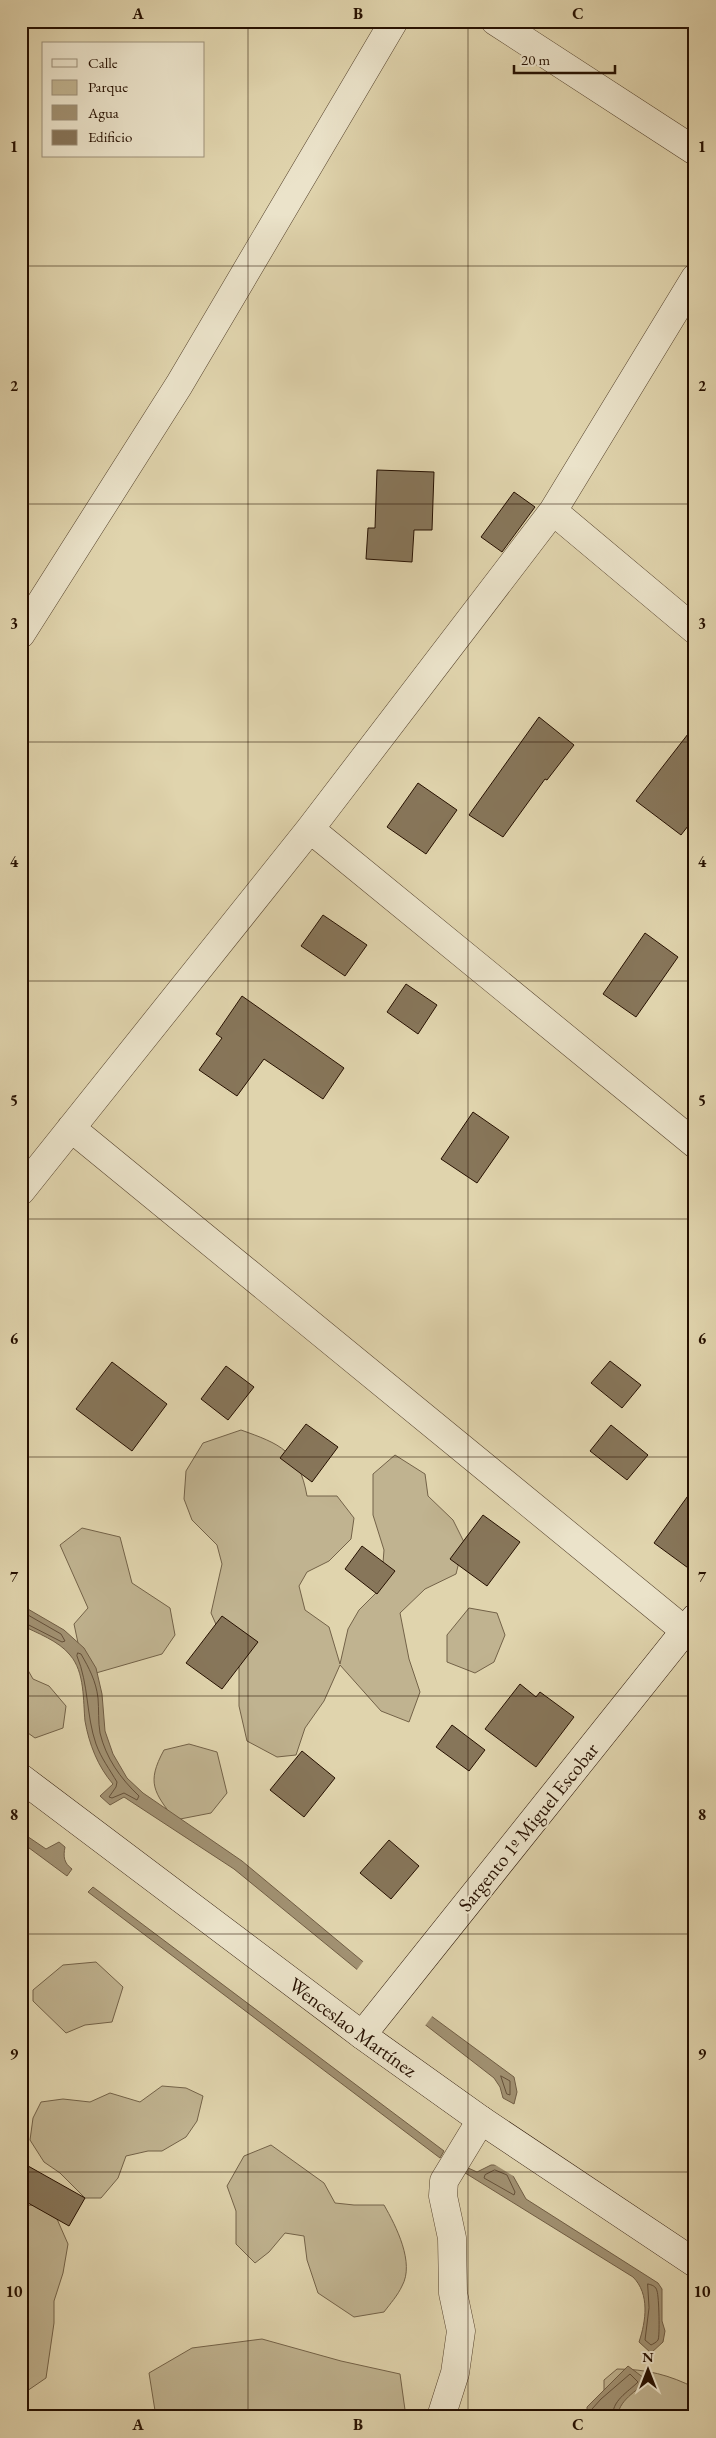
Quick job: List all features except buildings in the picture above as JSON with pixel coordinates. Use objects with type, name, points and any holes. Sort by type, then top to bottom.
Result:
[{"type":"street","points":[[21,634],[179,385],[394,21]]},
{"type":"street","points":[[495,21],[695,151]]},
{"type":"street","points":[[21,1191],[310,829],[553,511],[695,278]]},
{"type":"street","points":[[553,511],[695,630]]},
{"type":"street","points":[[310,829],[695,1144]]},
{"type":"street","points":[[71,1128],[691,1629]]},
{"type":"street","name":"Sargento 1º Miguel Escobar","points":[[362,2035],[691,1629]]},
{"type":"street","name":"Wenceslao Martínez","points":[[21,1778],[362,2035],[481,2120],[695,2263]]},
{"type":"street","points":[[441,2417],[455,2373],[461,2332],[453,2293],[452,2238],[443,2196],[444,2181],[481,2120]]},
{"type":"green space","points":[[241,1430],[267,1440],[286,1451],[299,1469],[307,1496],[337,1496],[354,1518],[351,1539],[329,1561],[307,1572],[299,1586],[305,1610],[329,1627],[340,1664],[348,1629],[359,1610],[381,1588],[384,1550],[373,1515],[373,1474],[395,1455],[425,1474],[428,1496],[453,1520],[464,1542],[456,1574],[425,1589],[400,1613],[409,1659],[420,1692],[409,1722],[381,1711],[340,1665],[324,1701],[305,1728],[296,1755],[277,1757],[247,1741],[239,1706],[239,1657],[222,1638],[211,1613],[222,1564],[217,1545],[192,1520],[184,1499],[186,1471],[203,1443]]},
{"type":"green space","points":[[82,1528],[120,1537],[132,1583],[170,1608],[175,1635],[162,1654],[96,1673],[82,1662],[74,1624],[88,1608],[60,1545]]},
{"type":"green space","points":[[469,1608],[497,1613],[505,1635],[494,1662],[475,1673],[447,1662],[447,1635]]},
{"type":"green space","points":[[21,1658],[33,1679],[49,1686],[66,1706],[63,1728],[35,1738],[21,1728]]},
{"type":"green space","points":[[189,1744],[217,1752],[227,1793],[211,1813],[175,1820],[162,1802],[155,1787],[155,1771],[164,1750]]},
{"type":"green space","points":[[96,1962],[123,1987],[112,2022],[85,2025],[66,2033],[33,2001],[33,1990],[63,1965]]},
{"type":"green space","points":[[162,2086],[186,2088],[203,2096],[197,2121],[186,2137],[162,2151],[148,2151],[126,2156],[118,2178],[101,2198],[85,2198],[60,2173],[44,2162],[30,2140],[33,2118],[41,2102],[63,2099],[90,2102],[110,2093],[140,2102]]},
{"type":"green space","points":[[271,2145],[324,2183],[335,2203],[384,2205],[394,2223],[402,2245],[406,2267],[402,2286],[384,2312],[354,2317],[318,2293],[307,2260],[304,2236],[285,2233],[269,2252],[255,2263],[236,2244],[236,2211],[227,2186],[244,2156]]},
{"type":"green space","points":[[33,2205],[57,2219],[68,2244],[63,2273],[54,2301],[54,2323],[46,2378],[27,2391],[21,2390],[21,2206]]},
{"type":"green space","points":[[262,2339],[341,2361],[400,2374],[406,2417],[156,2417],[149,2373],[192,2348]]},
{"type":"green space","points":[[617,2369],[638,2370],[658,2374],[695,2388],[695,2417],[604,2417],[604,2380]]},
{"type":"water","points":[[21,1605],[64,1630],[84,1648],[96,1668],[102,1694],[105,1731],[113,1754],[127,1778],[143,1793],[242,1861],[373,1970],[365,1976],[234,1869],[124,1797],[110,1805],[100,1796],[113,1784],[99,1763],[89,1738],[85,1721],[81,1678],[75,1662],[60,1646],[21,1625]]},
{"type":"water","points":[[21,1832],[46,1849],[59,1842],[65,1847],[65,1860],[72,1869],[67,1876],[21,1842]]},
{"type":"water","points":[[93,1887],[444,2151],[440,2158],[88,1892]]},
{"type":"water","points":[[419,2007],[514,2077],[517,2092],[514,2104],[503,2098],[500,2087],[494,2078],[414,2016]]},
{"type":"water","points":[[491,2165],[496,2165],[512,2174],[526,2199],[658,2283],[662,2289],[662,2321],[665,2331],[663,2342],[651,2353],[639,2342],[645,2317],[645,2308],[642,2291],[633,2277],[462,2171],[466,2167],[477,2172]]},
{"type":"water","points":[[628,2366],[648,2381],[624,2401],[618,2417],[587,2417],[587,2407]]},
{"type":"pier","points":[[365,1959],[375,1970],[365,1978],[356,1971]]},
{"type":"pier","points":[[419,2005],[433,2015],[424,2027],[411,2017]]},
{"type":"pier","points":[[497,2162],[511,2169],[518,2179],[492,2163]]}]
